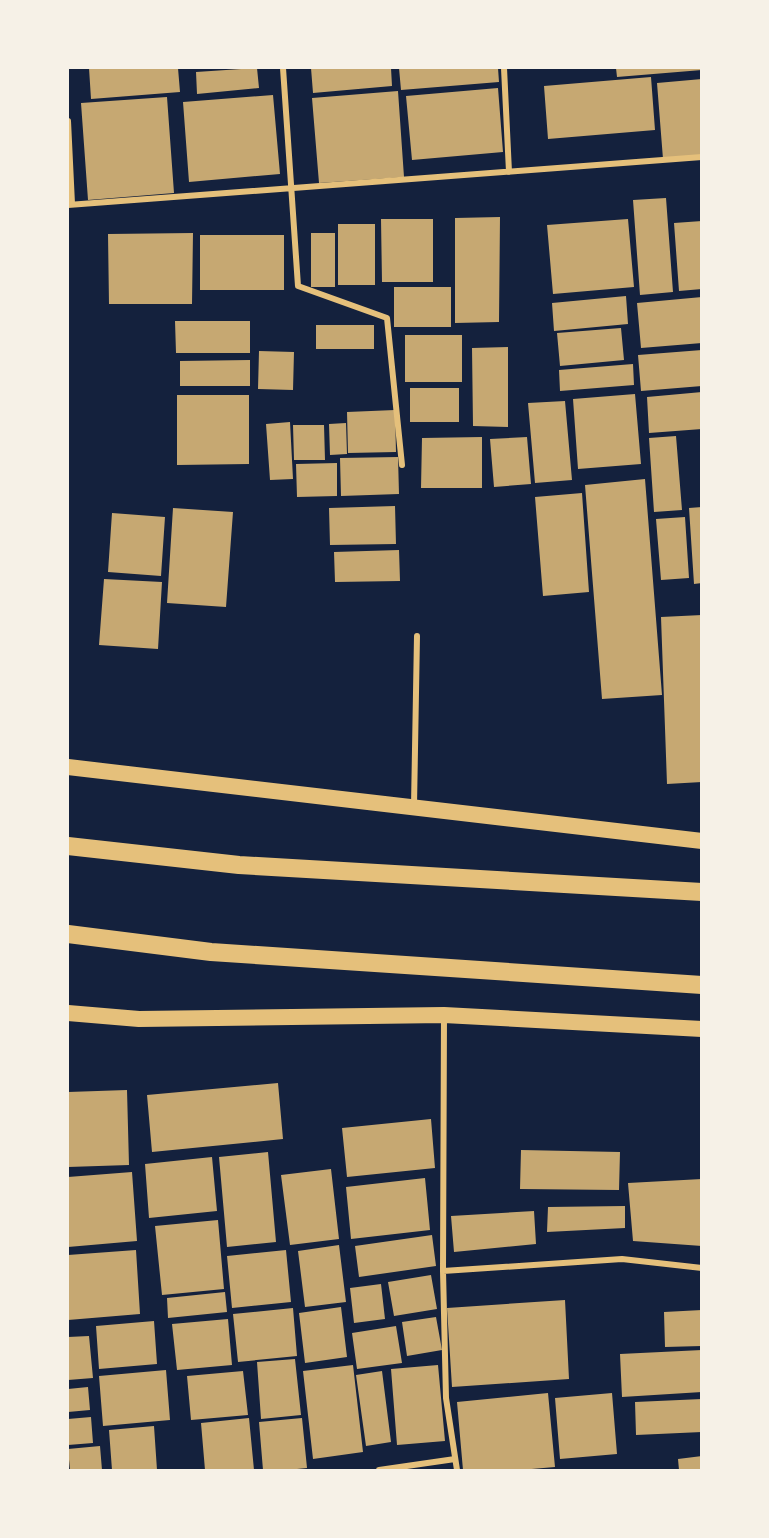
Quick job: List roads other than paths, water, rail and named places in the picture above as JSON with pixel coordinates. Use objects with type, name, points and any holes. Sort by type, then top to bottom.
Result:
[{"type":"highway","points":[[68,767],[702,841]]},
{"type":"highway","points":[[68,846],[239,865],[702,892]]},
{"type":"highway","points":[[68,934],[211,952],[702,985]]},
{"type":"highway","points":[[68,1013],[139,1019],[444,1015],[702,1029]]},
{"type":"street","points":[[283,68],[298,286],[387,318],[402,465]]},
{"type":"street","points":[[504,68],[509,172]]},
{"type":"street","points":[[68,121],[70,205],[702,157]]},
{"type":"street","points":[[414,807],[417,636]]},
{"type":"street","points":[[444,1015],[443,1271],[446,1398],[457,1470]]},
{"type":"street","points":[[443,1271],[622,1259],[702,1268]]},
{"type":"street","points":[[379,1470],[455,1459]]}]
